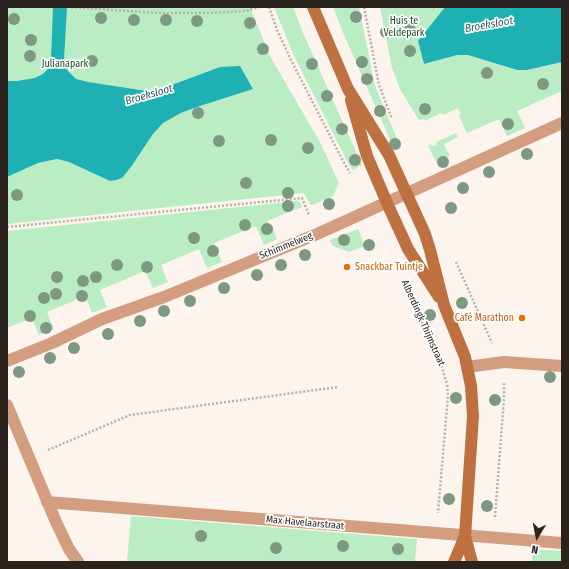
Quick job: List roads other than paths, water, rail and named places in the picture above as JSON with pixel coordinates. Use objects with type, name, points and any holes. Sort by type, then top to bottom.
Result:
[{"type":"street","name":"Alberdingk Thijmstraat","points":[[313,7],[348,89],[390,155],[425,234],[444,305]]},
{"type":"street","name":"Alberdingk Thijmstraat","points":[[348,89],[367,156],[408,249],[444,305],[457,333],[467,367],[472,393],[473,416],[465,536],[472,562]]},
{"type":"street","name":"Schimmelweg","points":[[7,362],[52,343],[102,319],[164,296],[317,234],[562,123]]},
{"type":"street","points":[[467,367],[504,362],[562,366]]},
{"type":"street","points":[[7,405],[47,502],[63,536],[78,562]]},
{"type":"street","name":"Max Havelaarstraat","points":[[47,502],[562,543]]},
{"type":"street","name":"Alberdingk Thijmstraat","points":[[454,562],[465,536]]},
{"type":"water","name":"Broeksloot","points":[[53,7],[67,7],[64,60],[67,70],[76,79],[153,92],[220,67],[240,66],[253,89],[181,113],[163,123],[153,134],[122,178],[110,181],[69,162],[57,159],[38,163],[7,177],[7,81],[35,78],[47,70],[51,58]]},
{"type":"water","name":"Broeksloot","points":[[445,7],[562,7],[562,62],[527,70],[517,70],[468,55],[457,55],[424,64],[418,41]]},
{"type":"place","name":"Snackbar Tuintje","points":[[347,267]]},
{"type":"place","name":"Café Marathon","points":[[522,318]]},
{"type":"park label","name":"Huis te Veldepark","points":[[404,26]]},
{"type":"park label","name":"Julianapark","points":[[65,64]]}]
